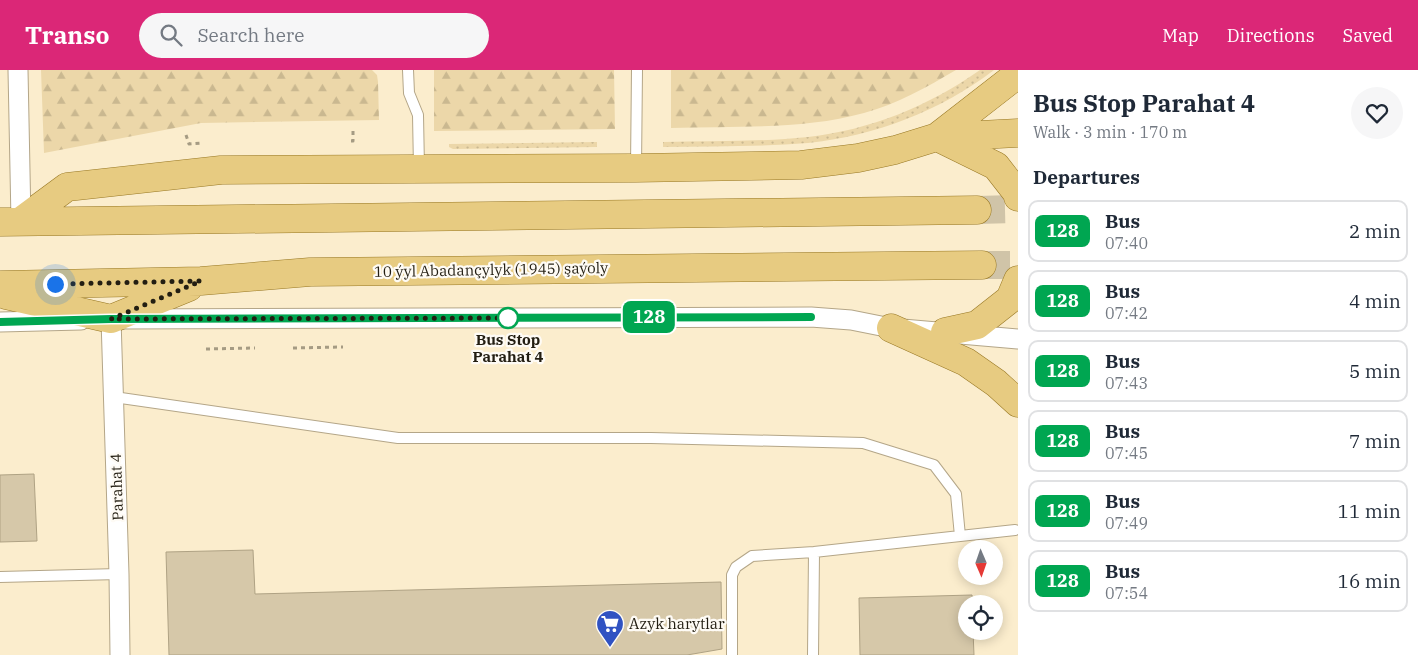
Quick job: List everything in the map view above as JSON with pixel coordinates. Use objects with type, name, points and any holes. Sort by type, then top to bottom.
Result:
[{"type":"main road","points":[[937,137],[1018,74]]},
{"type":"main road","points":[[11,222],[67,187],[221,170],[636,168],[801,165],[858,158],[895,150],[937,137],[1018,133]]},
{"type":"main road","points":[[937,137],[996,166],[1017,193],[1018,198]]},
{"type":"main road","points":[[11,222],[977,210]]},
{"type":"main road","name":"10 ýyl Abadançylyk (1945) şaýoly","points":[[0,285],[201,281],[310,272],[982,265]]},
{"type":"main road","points":[[945,332],[977,325],[1010,298],[1018,280]]},
{"type":"main road","points":[[0,294],[111,319],[201,281]]},
{"type":"main road","points":[[891,328],[966,362],[996,383],[1018,403]]},
{"type":"street","points":[[11,222],[18,70]]},
{"type":"street","points":[[0,322],[111,319],[811,317],[851,320],[891,328],[1018,339]]},
{"type":"street","name":"Parahat 4","points":[[111,319],[120,574],[120,655]]},
{"type":"lane","points":[[408,70],[409,92],[418,115],[419,169]]},
{"type":"lane","points":[[636,168],[637,70]]},
{"type":"lane","points":[[114,398],[398,438],[651,438],[863,443],[934,465],[956,494],[960,536]]},
{"type":"lane","points":[[732,655],[732,575],[736,567],[752,556],[814,552],[1016,530]]},
{"type":"lane","points":[[813,655],[814,552]]},
{"type":"lane","points":[[0,578],[120,574]]},
{"type":"path","points":[[346,141],[353,141],[353,128]]},
{"type":"path","points":[[186,135],[189,144],[203,144]]},
{"type":"path","points":[[293,348],[343,347]]},
{"type":"path","points":[[206,349],[255,348]]},
{"type":"green space","points":[[41,70],[372,70],[377,75],[378,82],[379,120],[201,123],[44,153]]},
{"type":"green space","points":[[434,70],[614,70],[615,129],[434,131]]},
{"type":"green space","points":[[671,70],[956,70],[900,100],[864,113],[841,118],[793,125],[671,128]]},
{"type":"green space","points":[[980,70],[994,70],[952,98],[906,119],[882,128],[833,140],[754,146],[663,147],[663,142],[790,139],[854,129],[920,105],[961,83]]},
{"type":"green space","points":[[597,142],[597,147],[453,149],[449,147],[449,144]]},
{"type":"building","points":[[34,474],[37,541],[0,542],[0,475]]},
{"type":"building","points":[[253,550],[255,594],[721,582],[722,649],[687,655],[169,655],[166,552]]},
{"type":"building","points":[[958,595],[958,640],[973,640],[974,655],[860,655],[859,598]]},
{"type":"tunnel","points":[[977,210],[1018,209]]},
{"type":"tunnel","points":[[982,265],[1018,265]]},
{"type":"bus line","name":"128","points":[[0,322],[111,319],[811,317]]},
{"type":"place","name":"Bus Stop Parahat 4","points":[[508,318]]},
{"type":"place","name":"Azyk harytlar","points":[[610,648]]},
{"type":"route","points":[[55,284],[201,281],[111,319],[511,318],[508,318]]}]
